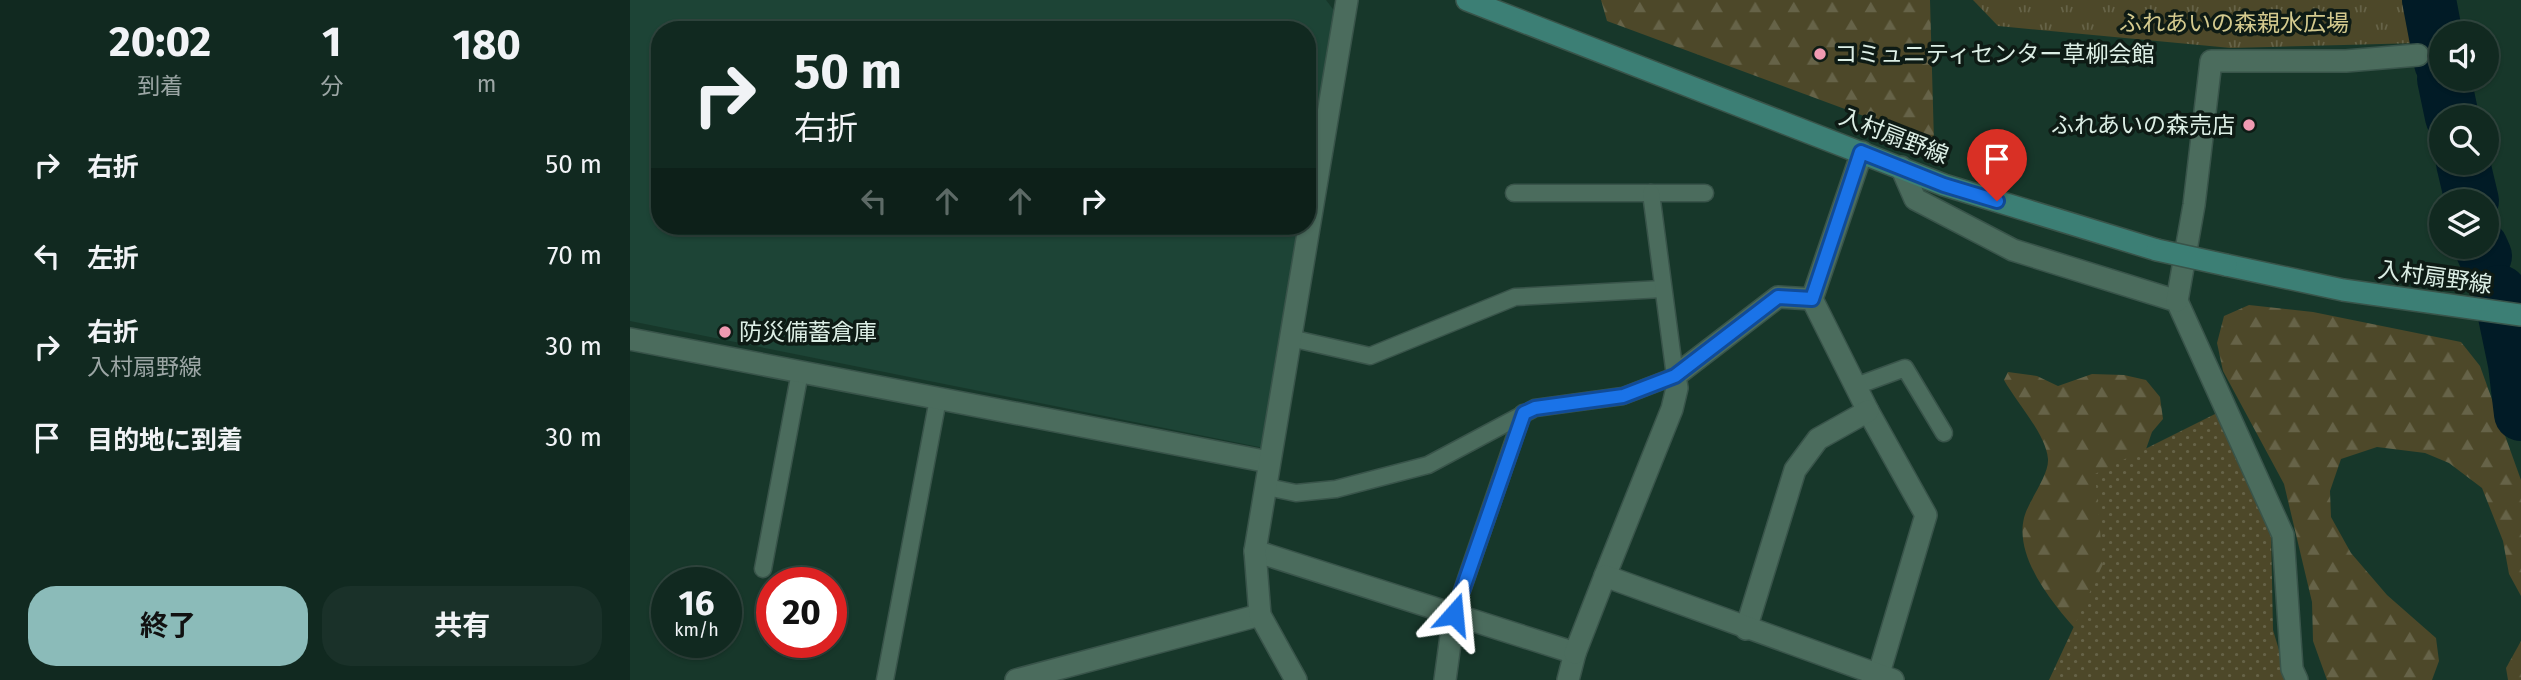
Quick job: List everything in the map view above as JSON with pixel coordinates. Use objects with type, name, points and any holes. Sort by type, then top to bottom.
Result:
[{"type":"street","points":[[1316,184],[1347,0]]},
{"type":"street","name":"入村扇野線","points":[[1467,0],[1944,185],[2157,250],[2343,290],[2521,315]]},
{"type":"street","points":[[2297,680],[2292,669],[2283,535],[2177,301],[2194,205],[2211,61],[2346,61],[2418,55]]},
{"type":"street","points":[[1605,576],[1883,678],[1926,515],[1868,411],[1812,299],[1861,152]]},
{"type":"street","points":[[1901,167],[1914,199],[2013,250],[2177,301]]},
{"type":"street","points":[[1296,680],[1260,615],[1255,551],[1307,235]]},
{"type":"street","points":[[1568,680],[1575,653],[1672,409],[1677,388],[1675,376],[1778,297],[1812,299]]},
{"type":"street","points":[[630,340],[1269,462]]},
{"type":"street","points":[[1746,629],[1795,470],[1818,439],[1868,411]]},
{"type":"street","points":[[1255,551],[1575,653]]},
{"type":"street","points":[[1444,680],[1454,614]]},
{"type":"street","points":[[1024,679],[1260,615]]},
{"type":"lane","points":[[1514,193],[1705,193]]},
{"type":"lane","points":[[1266,487],[1296,493],[1336,489],[1428,464],[1535,408],[1623,396],[1675,376],[1651,193]]},
{"type":"lane","points":[[1290,338],[1370,356],[1515,297],[1662,289]]},
{"type":"lane","points":[[1856,386],[1905,369],[1944,433]]},
{"type":"lane","points":[[764,567],[800,372]]},
{"type":"lane","points":[[885,680],[938,399]]},
{"type":"lane","points":[[1454,614],[1524,413]]},
{"type":"shaded area","points":[[630,0],[1326,0],[1342,21],[1316,162],[1316,21],[651,21],[651,235],[1302,235],[1264,448],[630,321]]},
{"type":"green space","points":[[1601,0],[1930,0],[1934,142],[1607,21]]},
{"type":"green space","name":"ふれあいの森親水広場","points":[[1973,0],[2411,0],[2420,43],[2231,48],[1998,26]]},
{"type":"green space","points":[[2249,305],[2313,312],[2461,342],[2480,366],[2521,480],[2521,596],[2509,574],[2503,541],[2482,488],[2449,463],[2425,453],[2377,447],[2341,459],[2330,491],[2331,517],[2351,553],[2387,595],[2436,638],[2439,661],[2432,680],[2327,680],[2313,641],[2312,602],[2284,484],[2223,371],[2217,343],[2224,316]]},
{"type":"green space","points":[[2008,372],[2037,376],[2058,386],[2092,374],[2124,375],[2146,380],[2160,397],[2163,419],[2152,432],[2081,635],[2039,582],[2025,550],[2024,518],[2045,473],[2048,459],[2042,439],[2004,380]]},
{"type":"green space","points":[[2219,412],[2271,533],[2273,630],[2288,680],[2049,680],[2103,564],[2095,474]]},
{"type":"green space","points":[[2521,641],[2521,680],[2508,680],[2506,668]]},
{"type":"waterway","points":[[2429,0],[2433,21]]},
{"type":"waterway","points":[[2447,91],[2449,105]]},
{"type":"waterway","points":[[2466,175],[2469,189]]},
{"type":"waterway","points":[[2500,292],[2515,364],[2521,414]]},
{"type":"place","name":"コミュニティセンター草柳会館","points":[[1820,54]]},
{"type":"place","name":"ふれあいの森売店","points":[[2249,125]]},
{"type":"place","name":"防災備蓄倉庫","points":[[725,332]]},
{"type":"route","points":[[1454,614],[1524,413],[1535,408],[1623,396],[1675,376],[1778,297],[1812,299],[1861,152],[1944,185],[1997,201]]}]
